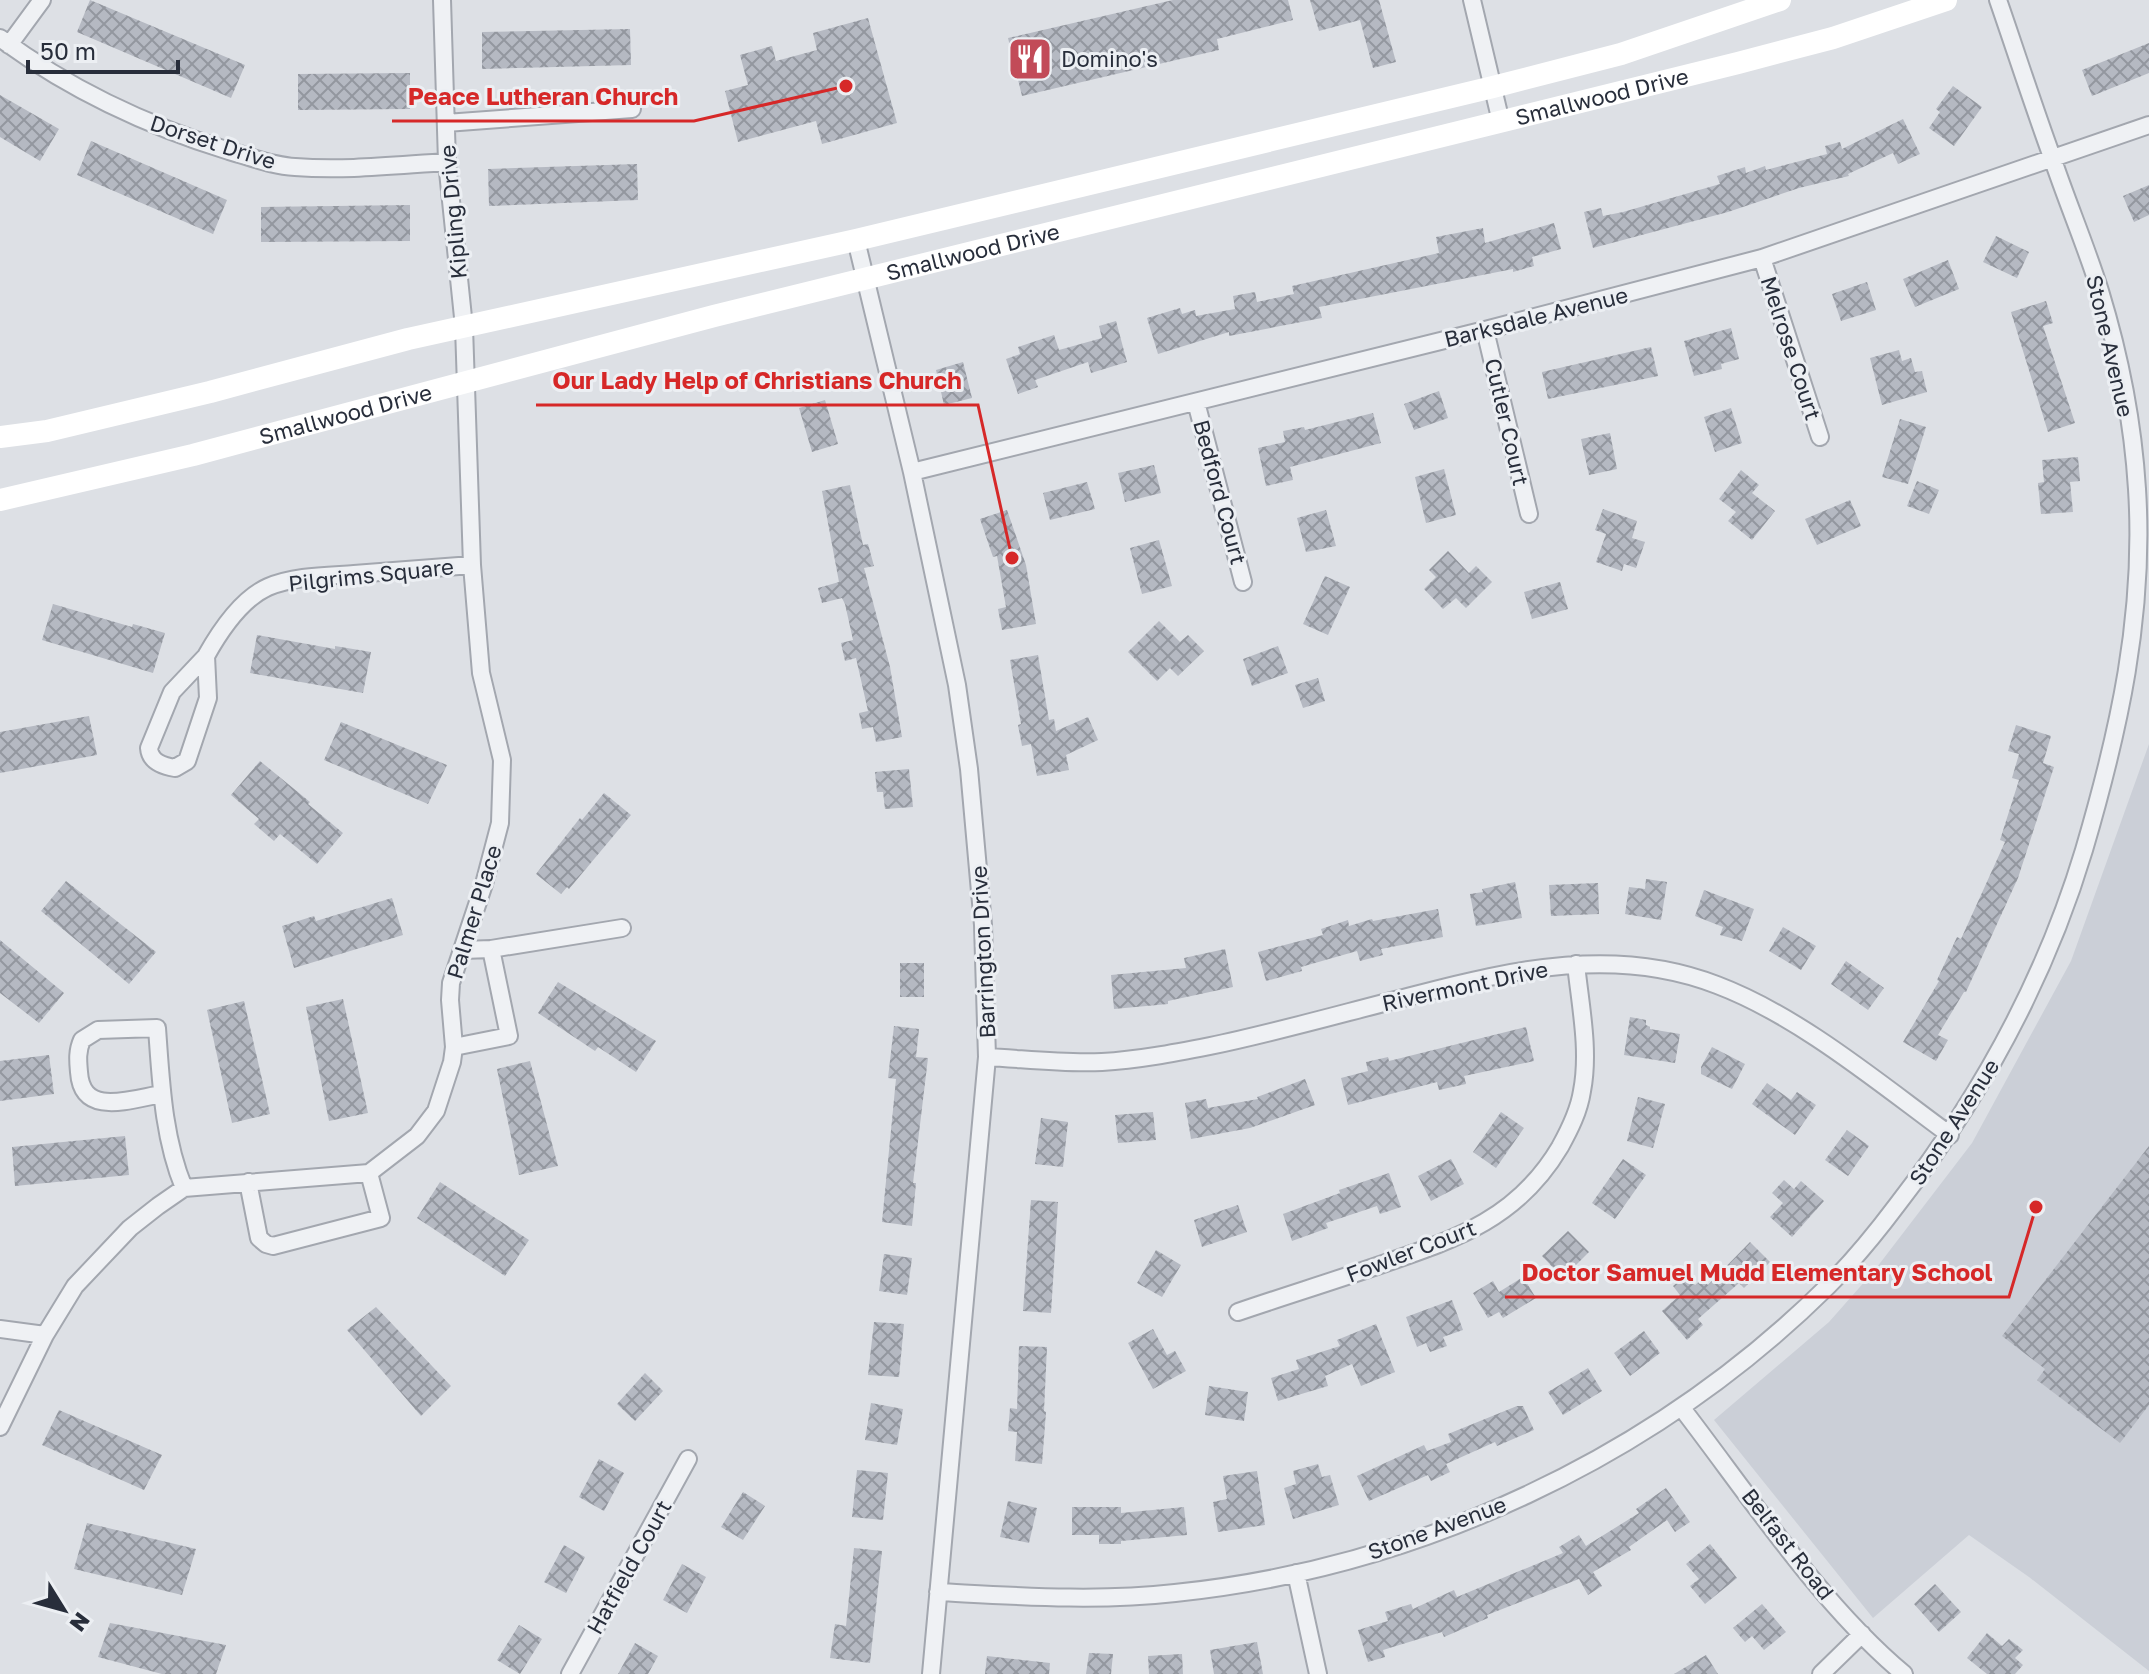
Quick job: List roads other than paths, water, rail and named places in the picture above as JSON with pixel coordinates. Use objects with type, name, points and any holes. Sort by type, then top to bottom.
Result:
[{"type":"main road","name":"Smallwood Drive","points":[[0,437],[47,431],[464,327],[856,240],[1493,87],[1634,50],[1780,0]]},
{"type":"main road","name":"Smallwood Drive","points":[[0,500],[193,455],[714,316],[1833,38],[1946,0]]},
{"type":"street","points":[[5,42],[42,0]]},
{"type":"street","name":"Kipling Drive","points":[[442,0],[447,162],[464,327]]},
{"type":"street","points":[[1472,0],[1501,122]]},
{"type":"street","name":"Stone Avenue","points":[[938,1592],[1060,1597],[1171,1594],[1296,1573],[1375,1552],[1467,1521],[1602,1457],[1681,1407],[1785,1325],[1831,1283],[1874,1234],[1950,1135],[2007,1038],[2056,933],[2108,768],[2125,693],[2134,633],[2139,531],[2137,482],[2122,384],[2101,295],[1998,0]]},
{"type":"street","name":"Dorset Drive","points":[[5,42],[74,87],[124,111],[175,133],[269,163],[322,168],[447,162]]},
{"type":"street","points":[[446,123],[632,109]]},
{"type":"street","name":"Barksdale Avenue","points":[[912,472],[1762,258],[2149,125]]},
{"type":"street","name":"Barrington Drive","points":[[856,240],[912,472],[957,685],[980,870],[987,1057],[931,1674]]},
{"type":"street","name":"Melrose Court","points":[[1762,258],[1820,437]]},
{"type":"street","name":"Palmer Place","points":[[369,1173],[405,1148],[427,1124],[443,1092],[454,1047],[451,983],[500,823],[502,760],[481,673],[472,565],[464,327]]},
{"type":"street","name":"Cutler Court","points":[[1485,330],[1529,514]]},
{"type":"street","name":"Bedford Court","points":[[1196,402],[1243,582]]},
{"type":"street","name":"Pilgrims Square","points":[[206,656],[207,701],[187,761],[181,767],[172,768],[152,758],[150,744],[172,692],[206,656],[215,640],[249,600],[266,588],[311,577],[472,565]]},
{"type":"street","points":[[463,950],[491,949],[622,928]]},
{"type":"street","points":[[454,1047],[509,1036],[491,949]]},
{"type":"street","name":"Rivermont Drive","points":[[987,1057],[1101,1062],[1144,1057],[1211,1046],[1505,973],[1609,963],[1665,970],[1717,985],[1752,1000],[1788,1020],[1950,1135]]},
{"type":"street","name":"Fowler Court","points":[[1238,1312],[1455,1239],[1493,1219],[1534,1184],[1566,1135],[1577,1113],[1583,1088],[1584,1050],[1576,964]]},
{"type":"street","points":[[162,1094],[114,1102],[87,1097],[80,1083],[78,1052],[82,1040],[98,1030],[157,1028],[162,1094],[173,1161],[184,1188]]},
{"type":"street","points":[[0,1427],[45,1335],[75,1286],[130,1228],[184,1188],[248,1182],[369,1173],[381,1218],[273,1246],[259,1238],[248,1182]]},
{"type":"street","points":[[0,1329],[45,1335]]},
{"type":"street","name":"Belfast Road","points":[[1681,1407],[1789,1547],[1862,1634],[1904,1674]]},
{"type":"street","name":"Hatfield Court","points":[[570,1674],[688,1459]]},
{"type":"street","points":[[1296,1573],[1318,1674]]},
{"type":"street","points":[[1821,1674],[1862,1634]]},
{"type":"place","name":"Domino's","points":[[1030,59]]},
{"type":"place","name":"Peace Lutheran Church","points":[[846,86]]},
{"type":"place","name":"Our Lady Help of Christians Church","points":[[1012,558]]},
{"type":"place","name":"Doctor Samuel Mudd Elementary School","points":[[2036,1207]]}]
